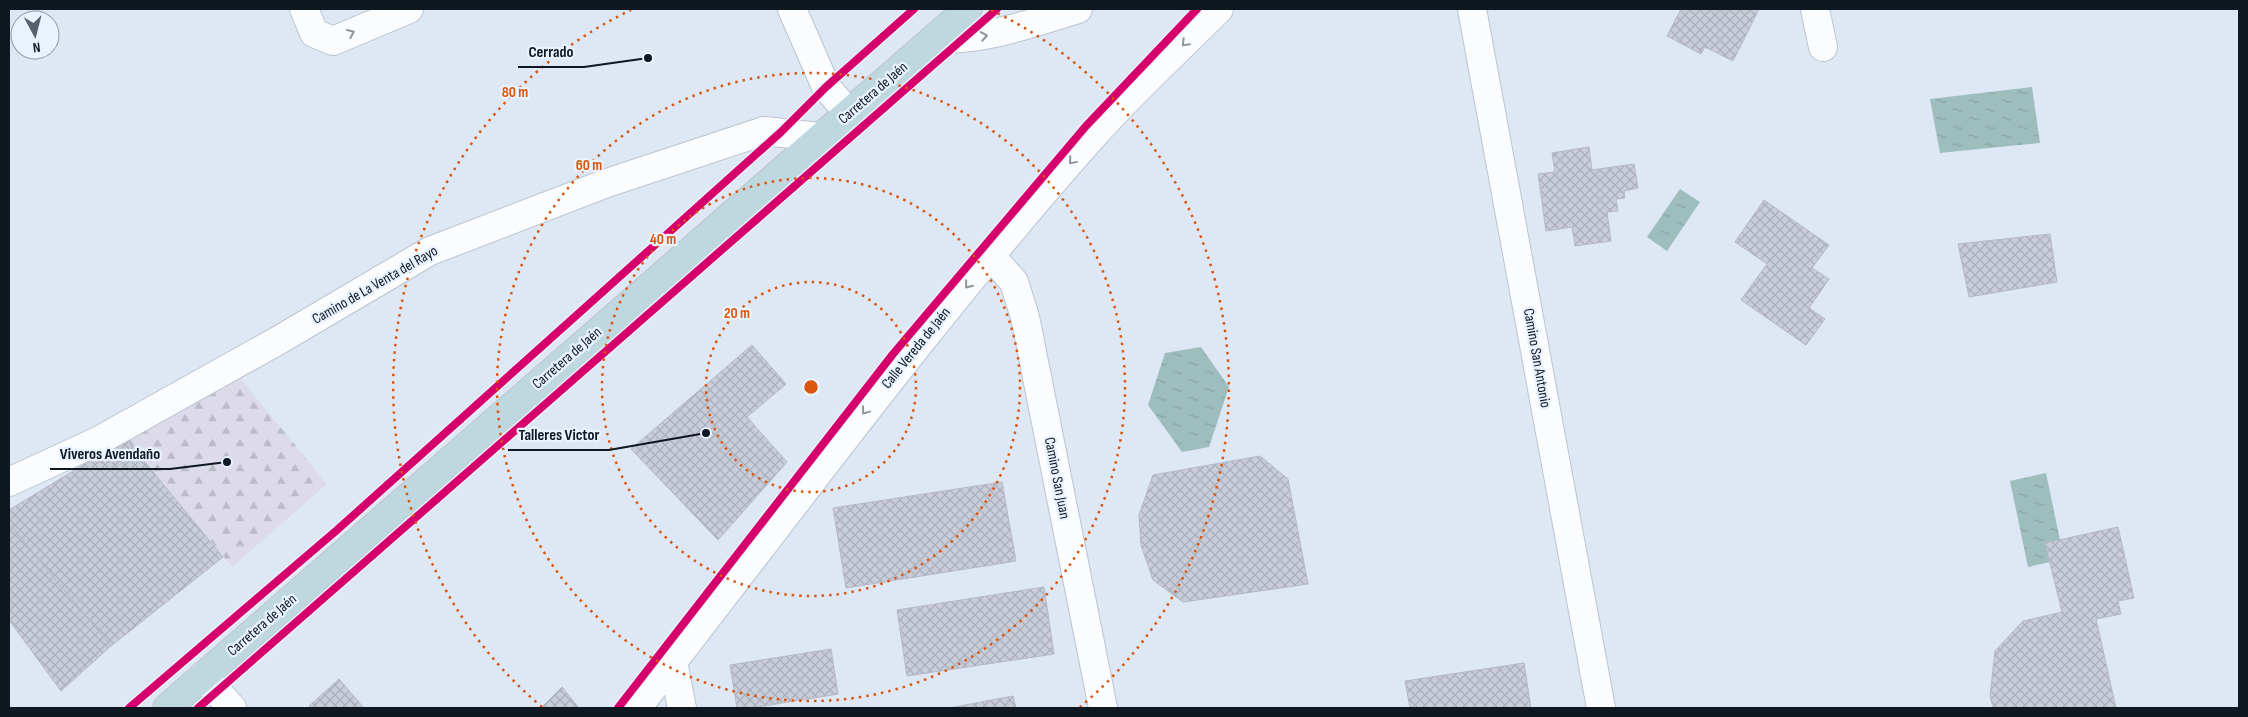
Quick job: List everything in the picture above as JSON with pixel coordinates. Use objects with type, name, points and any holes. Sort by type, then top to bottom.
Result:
[{"type":"highway","name":"Carretera de Jaén","points":[[167,708],[968,9]]},
{"type":"street","points":[[304,9],[314,33],[333,41],[408,9]]},
{"type":"street","points":[[792,9],[826,87],[849,113]]},
{"type":"street","points":[[935,39],[962,40],[1006,32],[1078,9]]},
{"type":"street","name":"Calle Vereda de Jaén","points":[[637,708],[872,402],[992,256],[1094,134],[1219,9]]},
{"type":"street","name":"Camino San Antonio","points":[[1472,9],[1601,708]]},
{"type":"street","points":[[1815,9],[1823,47]]},
{"type":"street","name":"Camino de La Venta del Rayo","points":[[9,482],[132,422],[279,340],[430,251],[607,183],[764,130],[820,137]]},
{"type":"street","name":"Camino San Juan","points":[[992,256],[1014,282],[1025,317],[1103,708]]},
{"type":"street","points":[[673,662],[682,708]]},
{"type":"street","points":[[203,676],[232,708]]},
{"type":"green space","points":[[240,378],[327,484],[232,567],[126,439]]},
{"type":"water","points":[[2032,87],[2040,143],[1940,153],[1930,99]]},
{"type":"water","points":[[1680,189],[1700,202],[1667,251],[1647,237]]},
{"type":"water","points":[[1201,347],[1229,387],[1209,447],[1182,452],[1148,405],[1165,353]]},
{"type":"water","points":[[2046,473],[2060,540],[2045,543],[2050,562],[2028,567],[2010,481]]},
{"type":"building","points":[[1681,9],[1759,9],[1733,61],[1705,47],[1701,54],[1667,36]]},
{"type":"building","points":[[1589,147],[1592,170],[1634,164],[1638,188],[1624,191],[1625,198],[1616,199],[1618,211],[1607,212],[1611,241],[1575,246],[1572,227],[1546,231],[1538,174],[1555,172],[1552,153]]},
{"type":"building","points":[[1764,200],[1829,245],[1812,268],[1829,279],[1809,308],[1825,319],[1806,345],[1741,300],[1767,264],[1735,242]]},
{"type":"building","points":[[2050,234],[2057,282],[1969,297],[1958,244]]},
{"type":"building","points":[[752,345],[786,384],[747,417],[787,462],[718,540],[631,449]]},
{"type":"building","points":[[126,439],[223,557],[111,646],[9,524],[9,510]]},
{"type":"building","points":[[1260,456],[1288,479],[1308,584],[1183,602],[1153,580],[1141,545],[1139,515],[1153,475]]},
{"type":"building","points":[[1002,482],[1016,561],[846,588],[833,508]]},
{"type":"building","points":[[9,524],[111,646],[61,691],[9,620]]},
{"type":"building","points":[[2118,527],[2134,598],[2118,601],[2121,614],[2096,619],[2116,708],[1993,708],[1990,696],[1995,651],[2023,621],[2062,612],[2045,543]]},
{"type":"building","points":[[1044,587],[1054,654],[907,676],[897,610]]},
{"type":"building","points":[[831,649],[838,694],[752,708],[737,708],[730,665]]},
{"type":"building","points":[[1524,663],[1531,708],[1410,708],[1405,681]]},
{"type":"building","points":[[339,679],[364,708],[311,708],[309,706]]},
{"type":"building","points":[[562,687],[579,708],[541,708]]},
{"type":"building","points":[[1013,696],[1016,708],[949,708]]},
{"type":"cycle path","points":[[129,708],[337,530],[781,132],[826,87],[914,9]]},
{"type":"cycle path","points":[[198,708],[997,9]]},
{"type":"cycle path","points":[[618,708],[893,354],[1086,126],[1197,9]]},
{"type":"place","name":"Cerrado","points":[[648,58]]},
{"type":"place","name":"Talleres Victor","points":[[706,433]]},
{"type":"place","name":"Viveros Avendaño","points":[[227,462]]}]
